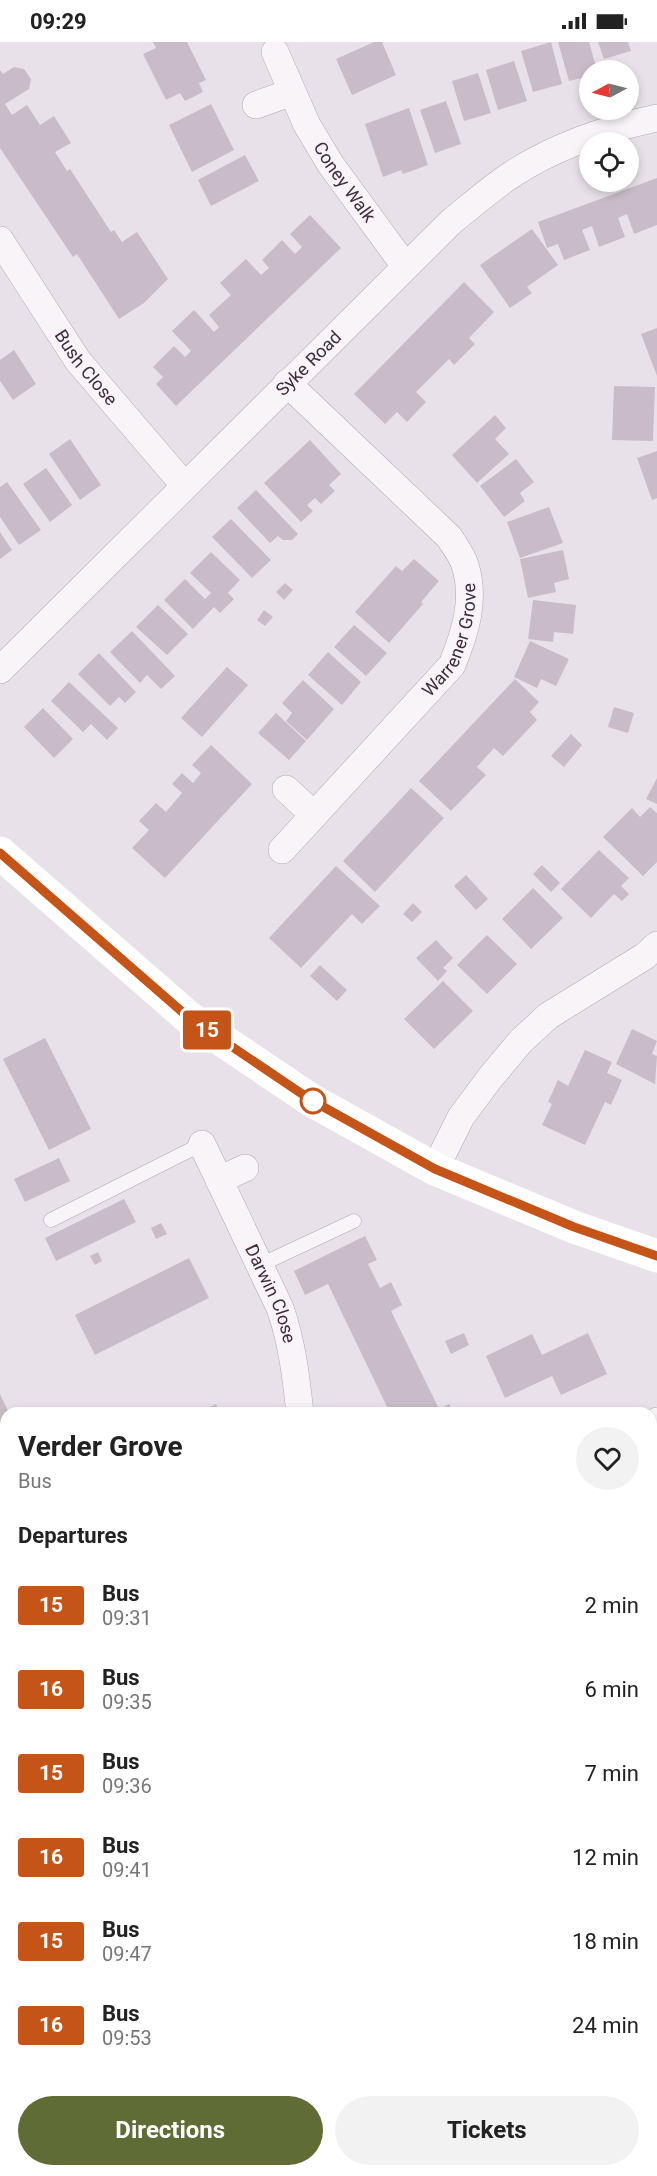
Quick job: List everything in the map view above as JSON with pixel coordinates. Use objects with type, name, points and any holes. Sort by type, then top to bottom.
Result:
[{"type":"street","name":"Coney Walk","points":[[275,52],[308,125],[331,165],[405,266]]},
{"type":"street","points":[[256,105],[292,92]]},
{"type":"street","name":"Syke Road","points":[[0,670],[452,221],[511,175],[568,144],[624,125],[657,118]]},
{"type":"street","name":"Bush Close","points":[[0,240],[78,361],[185,486]]},
{"type":"street","name":"Warrener Grove","points":[[282,849],[452,665],[464,635],[470,601],[465,564],[449,537],[287,384]]},
{"type":"street","points":[[286,789],[314,815]]},
{"type":"street","points":[[0,853],[188,1017],[311,1100],[435,1169],[574,1227],[657,1256]]},
{"type":"street","points":[[435,1169],[461,1117],[521,1041],[548,1016],[653,957]]},
{"type":"street","name":"Darwin Close","points":[[202,1144],[260,1265],[286,1326],[294,1357],[299,1407]]},
{"type":"street","points":[[219,1180],[245,1168]]},
{"type":"lane","points":[[51,1220],[202,1144]]},
{"type":"lane","points":[[260,1265],[354,1221]]},
{"type":"building","points":[[153,42],[187,42],[206,80],[199,83],[203,92],[185,101],[180,93],[166,100],[143,54],[156,48]]},
{"type":"building","points":[[374,42],[382,42],[396,75],[352,95],[336,59]]},
{"type":"building","points":[[551,42],[562,84],[533,92],[521,51]]},
{"type":"building","points":[[558,42],[589,42],[594,60],[579,60],[579,79],[569,81]]},
{"type":"building","points":[[598,42],[628,42],[631,51],[604,59]]},
{"type":"building","points":[[514,61],[527,101],[498,110],[486,70]]},
{"type":"building","points":[[14,67],[24,69],[31,79],[29,89],[5,104],[12,115],[27,105],[40,125],[54,116],[71,143],[55,152],[67,171],[70,169],[111,232],[114,230],[122,242],[137,232],[168,279],[144,303],[119,319],[77,254],[73,257],[0,148],[0,70],[3,74]]},
{"type":"building","points":[[478,73],[491,113],[464,121],[452,81]]},
{"type":"building","points":[[446,101],[461,144],[435,153],[420,110]]},
{"type":"building","points":[[211,104],[234,150],[192,172],[169,125]]},
{"type":"building","points":[[409,108],[428,165],[403,174],[401,170],[383,177],[365,124]]},
{"type":"building","points":[[245,155],[259,181],[211,206],[198,180]]},
{"type":"building","points":[[657,178],[657,225],[634,234],[627,214],[618,218],[625,237],[599,247],[592,226],[582,230],[590,250],[564,260],[558,244],[547,248],[538,222],[619,192],[639,192],[639,185]]},
{"type":"building","points":[[310,215],[341,248],[176,406],[156,384],[163,377],[153,367],[174,346],[185,357],[191,351],[172,331],[194,310],[214,332],[219,327],[209,315],[231,295],[220,283],[246,259],[261,275],[269,268],[262,260],[282,240],[295,254],[302,247],[290,234]]},
{"type":"building","points":[[532,229],[558,265],[527,287],[532,293],[510,308],[480,265]]},
{"type":"building","points":[[464,282],[494,312],[469,338],[475,344],[454,365],[449,359],[416,392],[426,402],[407,422],[397,412],[385,424],[354,394]]},
{"type":"building","points":[[657,328],[657,376],[641,334]]},
{"type":"building","points":[[14,350],[36,384],[13,400],[0,381],[0,360]]},
{"type":"building","points":[[614,386],[655,387],[653,441],[612,440]]},
{"type":"building","points":[[495,415],[506,428],[495,439],[509,454],[477,483],[452,455]]},
{"type":"building","points":[[70,439],[101,485],[80,500],[49,454]]},
{"type":"building","points":[[310,440],[341,474],[329,485],[335,491],[321,504],[315,498],[307,505],[313,511],[301,522],[264,483]]},
{"type":"building","points":[[657,451],[657,498],[652,500],[637,458]]},
{"type":"building","points":[[516,459],[534,482],[520,493],[525,501],[504,517],[480,486]]},
{"type":"building","points":[[46,468],[72,505],[50,522],[23,484]]},
{"type":"building","points":[[7,482],[41,530],[19,545],[0,517],[0,487]]},
{"type":"building","points":[[256,490],[298,534],[292,540],[283,540],[278,536],[270,543],[237,508]]},
{"type":"building","points":[[549,507],[563,543],[520,558],[507,522]]},
{"type":"building","points":[[231,519],[271,560],[252,578],[212,537]]},
{"type":"building","points":[[0,532],[12,550],[0,559]]},
{"type":"building","points":[[563,550],[569,579],[554,583],[556,592],[528,598],[520,559]]},
{"type":"building","points":[[211,552],[240,580],[228,593],[234,599],[220,613],[214,607],[193,629],[164,600],[185,579],[205,599],[211,593],[190,573]]},
{"type":"building","points":[[414,559],[439,581],[421,602],[423,604],[389,643],[355,612],[396,566],[402,571]]},
{"type":"building","points":[[285,583],[293,590],[284,600],[276,592]]},
{"type":"building","points":[[533,600],[576,605],[573,634],[554,632],[553,642],[528,639]]},
{"type":"building","points":[[158,605],[188,634],[167,655],[136,627]]},
{"type":"building","points":[[264,610],[273,617],[265,626],[257,620]]},
{"type":"building","points":[[354,625],[387,653],[366,676],[334,647]]},
{"type":"building","points":[[132,631],[175,676],[161,689],[147,675],[140,683],[110,652]]},
{"type":"building","points":[[530,641],[569,659],[556,686],[541,679],[537,688],[514,677]]},
{"type":"building","points":[[328,652],[361,682],[342,705],[308,675]]},
{"type":"building","points":[[99,653],[136,692],[125,703],[119,697],[110,706],[78,674]]},
{"type":"building","points":[[227,667],[248,685],[202,737],[181,718]]},
{"type":"building","points":[[515,679],[539,702],[530,712],[537,720],[503,756],[494,748],[477,767],[486,775],[451,811],[419,781]]},
{"type":"building","points":[[303,680],[334,709],[307,740],[286,721],[292,713],[282,703]]},
{"type":"building","points":[[69,682],[118,728],[107,740],[91,724],[83,732],[51,701]]},
{"type":"building","points":[[614,707],[634,713],[628,733],[608,727]]},
{"type":"building","points":[[43,708],[73,739],[54,758],[24,727]]},
{"type":"building","points":[[276,713],[306,741],[289,760],[258,733]]},
{"type":"building","points":[[571,734],[582,745],[564,767],[551,756]]},
{"type":"building","points":[[211,745],[252,784],[165,878],[132,848],[149,830],[139,821],[156,803],[166,812],[182,793],[172,784],[182,773],[193,783],[201,773],[192,765]]},
{"type":"building","points":[[657,778],[657,804],[646,799]]},
{"type":"building","points":[[411,788],[444,818],[375,892],[343,861]]},
{"type":"building","points":[[650,807],[657,813],[657,862],[643,876],[603,837],[632,808],[640,817]]},
{"type":"building","points":[[599,850],[629,878],[621,886],[629,894],[622,901],[614,894],[591,918],[561,889]]},
{"type":"building","points":[[542,865],[560,883],[551,892],[533,874]]},
{"type":"building","points":[[336,866],[380,906],[362,924],[352,914],[301,968],[269,938]]},
{"type":"building","points":[[466,875],[488,899],[476,910],[454,886]]},
{"type":"building","points":[[533,888],[563,918],[531,949],[502,919]]},
{"type":"building","points":[[413,903],[422,912],[412,922],[403,914]]},
{"type":"building","points":[[487,935],[517,964],[487,994],[457,965]]},
{"type":"building","points":[[436,940],[453,958],[443,968],[447,971],[438,981],[416,958]]},
{"type":"building","points":[[320,965],[347,990],[337,1001],[310,976]]},
{"type":"building","points":[[443,981],[473,1011],[434,1049],[404,1019]]},
{"type":"building","points":[[632,1029],[657,1041],[652,1054],[657,1056],[655,1084],[616,1064]]},
{"type":"building","points":[[45,1038],[91,1129],[49,1150],[3,1059]]},
{"type":"building","points":[[585,1050],[612,1062],[607,1073],[622,1080],[611,1105],[605,1102],[585,1145],[542,1125],[552,1104],[548,1102],[558,1080],[568,1086]]},
{"type":"building","points":[[59,1158],[70,1181],[25,1202],[14,1179]]},
{"type":"building","points":[[124,1199],[136,1222],[56,1261],[45,1238]]},
{"type":"building","points":[[161,1223],[167,1234],[156,1239],[151,1228]]},
{"type":"building","points":[[365,1236],[377,1260],[368,1264],[380,1288],[391,1282],[402,1305],[391,1311],[438,1407],[387,1407],[328,1284],[305,1295],[294,1271]]},
{"type":"building","points":[[98,1252],[102,1261],[95,1265],[90,1256]]},
{"type":"building","points":[[189,1258],[209,1298],[95,1355],[75,1315]]},
{"type":"building","points":[[464,1333],[469,1345],[451,1354],[445,1341]]},
{"type":"building","points":[[588,1333],[607,1374],[561,1395],[552,1376],[505,1398],[486,1356],[532,1334],[542,1355]]},
{"type":"building","points":[[0,1394],[6,1407],[0,1407]]},
{"type":"bus line","name":"15","points":[[0,853],[188,1017],[311,1100],[435,1169],[574,1227],[657,1256]]}]
